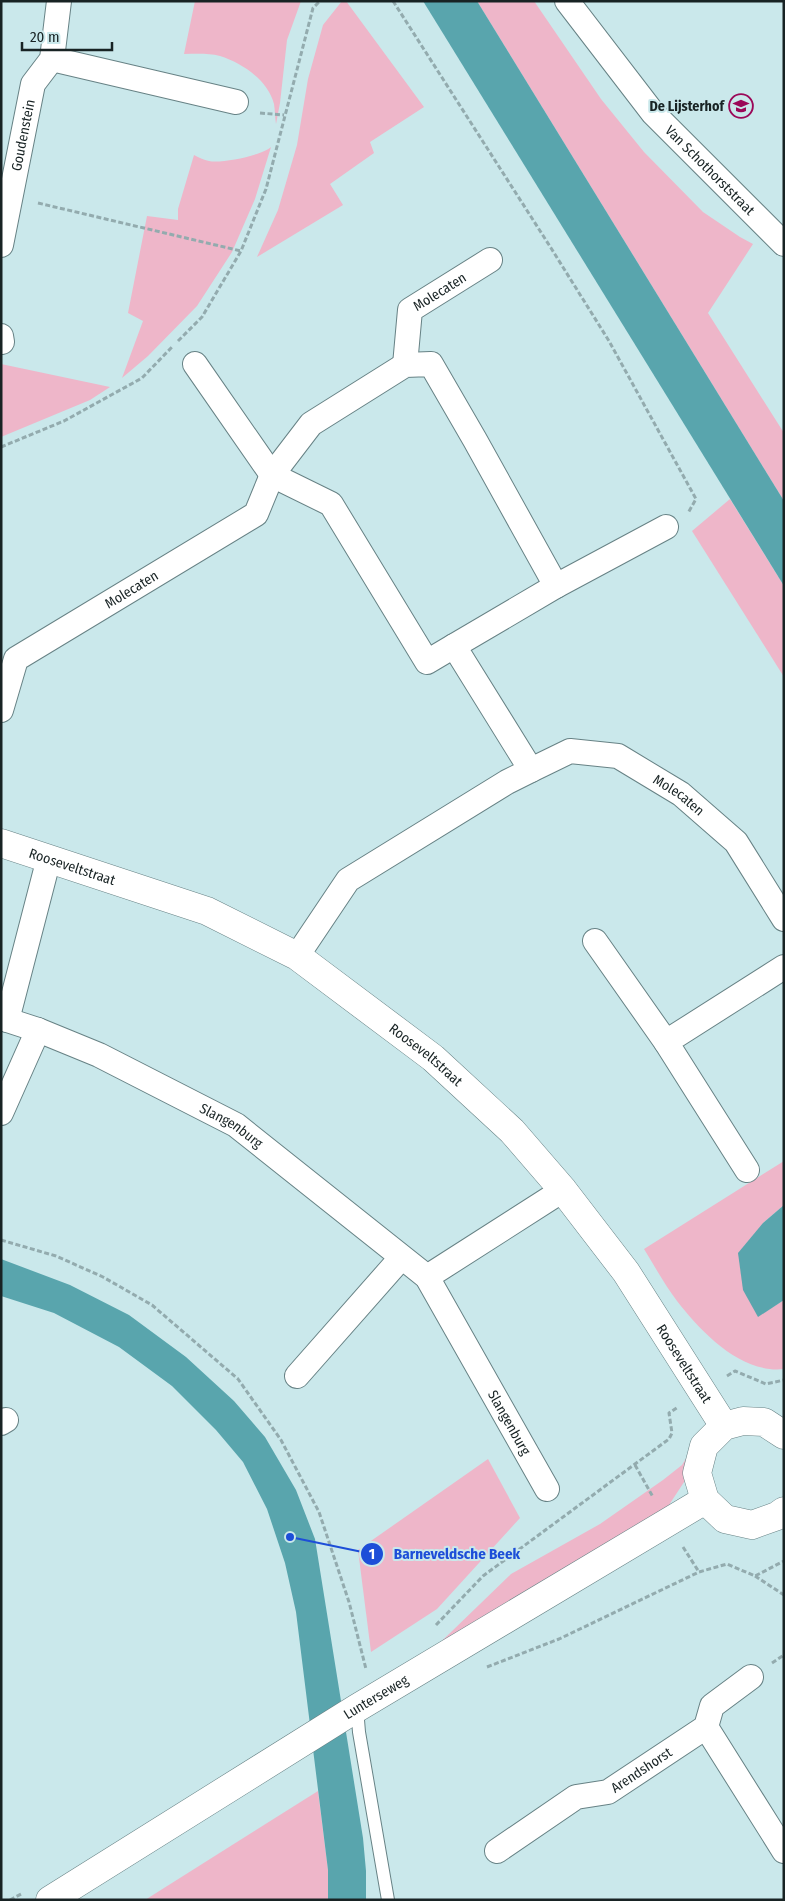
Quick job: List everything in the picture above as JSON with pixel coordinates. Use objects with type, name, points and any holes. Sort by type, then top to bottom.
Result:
[{"type":"main road","name":"Rooseveltstraat","points":[[1,843],[208,911],[297,956],[433,1058],[512,1131],[563,1190],[626,1272],[724,1426]]},
{"type":"main road","points":[[782,1518],[752,1525],[725,1519],[705,1500],[697,1473],[704,1446],[724,1426],[743,1420],[764,1422],[783,1432]]},
{"type":"main road","name":"Lunterseweg","points":[[50,1900],[353,1710],[705,1500]]},
{"type":"street","points":[[59,1],[52,59],[236,102]]},
{"type":"street","name":"Van Schothorststraat","points":[[567,1],[653,114],[784,244]]},
{"type":"street","name":"Goudenstein","points":[[1,245],[33,84],[52,59]]},
{"type":"street","name":"Molecaten","points":[[1,710],[16,659],[256,514],[272,475],[312,424],[405,365],[410,310],[490,260]]},
{"type":"street","points":[[195,364],[272,475],[332,504],[427,662],[556,586],[666,527]]},
{"type":"street","points":[[405,365],[431,364],[556,586]]},
{"type":"street","points":[[454,646],[531,770]]},
{"type":"street","name":"Molecaten","points":[[297,956],[348,880],[507,782],[570,751],[618,756],[681,794],[736,842],[784,919]]},
{"type":"street","name":"Slangenburg","points":[[48,858],[4,1019],[38,1030],[99,1055],[236,1125],[427,1277],[547,1489]]},
{"type":"street","points":[[594,942],[666,1042],[747,1170]]},
{"type":"street","points":[[666,1042],[784,967]]},
{"type":"street","points":[[1,1113],[38,1030]]},
{"type":"street","points":[[427,1277],[563,1190]]},
{"type":"street","points":[[298,1376],[401,1258]]},
{"type":"street","points":[[751,1677],[712,1706],[706,1727],[784,1851]]},
{"type":"street","name":"Arendshorst","points":[[497,1851],[576,1797],[608,1792],[706,1727]]},
{"type":"lane","points":[[353,1710],[359,1732],[388,1900]]},
{"type":"path","points":[[1,446],[64,421],[142,378],[202,317],[241,251],[266,189],[313,8],[320,1]]},
{"type":"path","points":[[393,1],[609,342],[696,499],[686,518],[666,527]]},
{"type":"path","points":[[10,197],[241,251]]},
{"type":"path","points":[[1,1240],[56,1256],[103,1277],[152,1305],[238,1379],[281,1440],[319,1512],[349,1602],[368,1677]]},
{"type":"path","points":[[435,1626],[483,1576],[669,1439],[672,1433],[669,1413],[735,1371],[766,1384],[784,1380]]},
{"type":"path","points":[[755,1576],[784,1561]]},
{"type":"path","points":[[482,1668],[559,1639],[699,1572],[727,1564],[755,1576],[784,1595]]},
{"type":"shaded area","points":[[195,1],[301,1],[287,40],[276,124],[271,95],[253,74],[237,63],[220,56],[184,54]]},
{"type":"shaded area","points":[[342,1],[346,1],[424,107],[370,142],[374,153],[330,184],[343,205],[257,257],[278,210],[297,145],[308,79],[323,25]]},
{"type":"shaded area","points":[[477,1],[534,1],[601,99],[644,152],[703,212],[753,244],[708,313],[784,433],[784,501]]},
{"type":"shaded area","points":[[271,147],[255,199],[232,252],[197,306],[148,356],[122,378],[143,321],[128,313],[147,216],[178,220],[178,209],[194,155],[215,162],[251,156]]},
{"type":"shaded area","points":[[1,364],[110,387],[90,400],[1,437]]},
{"type":"shaded area","points":[[730,499],[784,586],[784,677],[692,531]]},
{"type":"shaded area","points":[[784,1161],[784,1205],[763,1223],[758,1316],[784,1300],[784,1369],[768,1369],[738,1358],[710,1337],[677,1301],[644,1249]]},
{"type":"shaded area","points":[[687,1457],[688,1476],[669,1505],[651,1520],[419,1663],[511,1574],[600,1524],[663,1480],[682,1465]]},
{"type":"shaded area","points":[[488,1459],[520,1518],[437,1609],[371,1652],[358,1550]]},
{"type":"shaded area","points":[[318,1791],[328,1870],[328,1900],[145,1900]]},
{"type":"water","points":[[423,1],[477,1],[784,501],[784,586]]},
{"type":"water","points":[[784,1205],[784,1300],[758,1317],[743,1290],[738,1253],[763,1223]]},
{"type":"water","points":[[1,1259],[70,1285],[129,1315],[186,1357],[234,1401],[265,1437],[296,1490],[315,1539],[363,1838],[366,1900],[328,1900],[328,1870],[296,1612],[285,1563],[267,1509],[243,1462],[216,1430],[172,1386],[119,1347],[54,1313],[1,1296]]},
{"type":"place","name":"De Lijsterhof","points":[[741,106]]},
{"type":"place","name":"Barneveldsche Beek","points":[[290,1537]]}]
